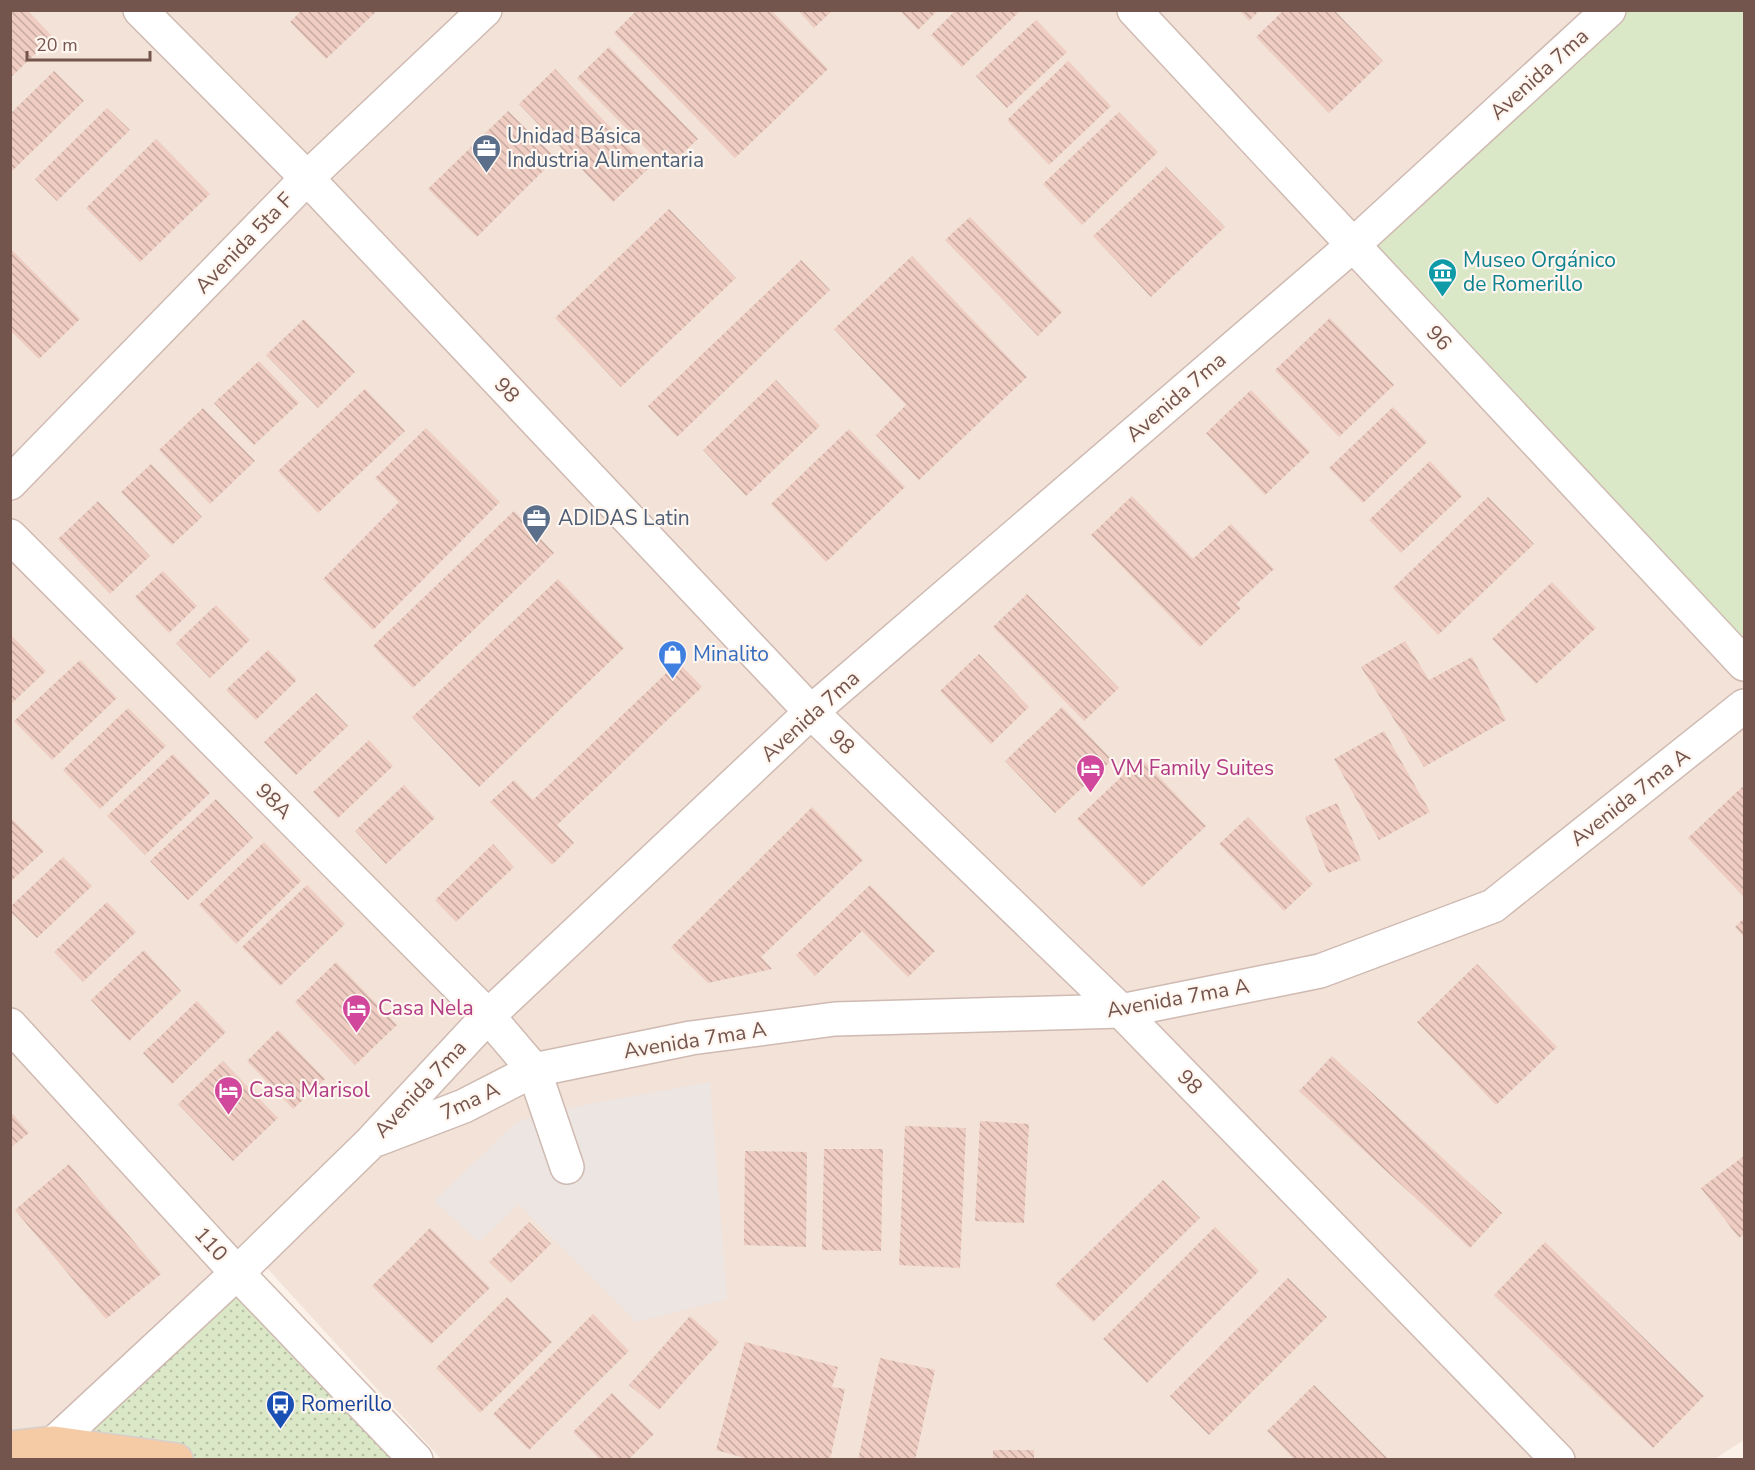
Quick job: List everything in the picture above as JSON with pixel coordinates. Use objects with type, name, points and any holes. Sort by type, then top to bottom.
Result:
[{"type":"main road","points":[[10,1448],[176,1460]]},
{"type":"street","name":"98","points":[[141,10],[307,178],[811,712],[1121,1011],[1558,1460]]},
{"type":"street","name":"Avenida 5ta F","points":[[10,483],[307,178],[485,10]]},
{"type":"street","name":"96","points":[[1134,10],[1744,664]]},
{"type":"street","name":"Avenida 7ma","points":[[55,1451],[371,1142],[488,1016],[811,712],[1353,244],[1609,10]]},
{"type":"street","name":"98A","points":[[10,536],[488,1016],[534,1070]]},
{"type":"street","name":"Avenida 7ma A","points":[[534,1070],[692,1038],[835,1020],[1121,1011],[1320,971],[1493,906],[1744,706]]},
{"type":"street","name":"110","points":[[10,1025],[237,1273],[416,1460]]},
{"type":"street","name":"7ma A","points":[[371,1142],[464,1106],[534,1070]]},
{"type":"street","points":[[534,1070],[567,1167]]},
{"type":"shaded area","points":[[10,11],[1609,11],[1744,664],[1744,1440],[1713,1460],[441,1459],[256,1256],[54,1443],[11,1448]]},
{"type":"shaded area","points":[[710,1082],[727,1299],[636,1322],[518,1204],[479,1242],[434,1201],[518,1121],[573,1107]]},
{"type":"green space","points":[[1609,11],[1744,11],[1744,664],[1353,245]]},
{"type":"green space","points":[[237,1273],[416,1459],[176,1460],[54,1443]]},
{"type":"building","points":[[10,10],[27,10],[53,37],[10,78]]},
{"type":"building","points":[[302,10],[378,10],[326,59],[290,22]]},
{"type":"building","points":[[637,10],[771,10],[828,69],[735,158],[614,33]]},
{"type":"building","points":[[798,10],[833,10],[814,28]]},
{"type":"building","points":[[899,10],[938,10],[918,30]]},
{"type":"building","points":[[956,10],[1021,10],[962,67],[931,35]]},
{"type":"building","points":[[1239,10],[1260,10],[1249,21]]},
{"type":"building","points":[[1284,10],[1334,10],[1383,61],[1329,113],[1256,37]]},
{"type":"building","points":[[1036,20],[1067,52],[1007,108],[976,76]]},
{"type":"building","points":[[609,47],[698,139],[666,169],[577,78]]},
{"type":"building","points":[[1068,61],[1111,106],[1049,165],[1007,120]]},
{"type":"building","points":[[555,69],[649,168],[613,202],[519,104]]},
{"type":"building","points":[[54,71],[84,101],[10,173],[10,114]]},
{"type":"building","points":[[107,108],[130,130],[57,201],[35,179]]},
{"type":"building","points":[[508,111],[556,158],[477,237],[428,189]]},
{"type":"building","points":[[1119,112],[1158,152],[1082,225],[1043,184]]},
{"type":"building","points":[[156,139],[210,194],[140,262],[86,208]]},
{"type":"building","points":[[1166,167],[1225,227],[1151,297],[1093,236]]},
{"type":"building","points":[[669,209],[736,278],[621,387],[555,318]]},
{"type":"building","points":[[970,217],[1062,312],[1038,336],[945,240]]},
{"type":"building","points":[[10,248],[80,319],[39,359],[10,330]]},
{"type":"building","points":[[912,256],[1027,377],[919,480],[876,435],[906,405],[834,329]]},
{"type":"building","points":[[801,260],[830,290],[677,437],[648,406]]},
{"type":"building","points":[[1330,318],[1394,385],[1339,437],[1275,370]]},
{"type":"building","points":[[304,319],[355,372],[318,408],[266,355]]},
{"type":"building","points":[[259,361],[299,403],[254,445],[214,403]]},
{"type":"building","points":[[776,380],[820,426],[746,496],[703,450]]},
{"type":"building","points":[[365,389],[405,431],[318,513],[278,471]]},
{"type":"building","points":[[1251,390],[1310,452],[1265,495],[1206,433]]},
{"type":"building","points":[[1393,407],[1427,442],[1363,503],[1329,468]]},
{"type":"building","points":[[203,408],[255,461],[210,504],[159,450]]},
{"type":"building","points":[[426,428],[500,502],[373,630],[323,579],[399,502],[375,478]]},
{"type":"building","points":[[849,429],[905,487],[826,562],[771,504]]},
{"type":"building","points":[[1430,461],[1462,496],[1401,553],[1369,520]]},
{"type":"building","points":[[151,464],[202,517],[172,545],[121,492]]},
{"type":"building","points":[[1132,496],[1193,559],[1231,524],[1274,569],[1236,604],[1241,608],[1200,647],[1091,535]]},
{"type":"building","points":[[1488,497],[1534,544],[1438,635],[1393,588]]},
{"type":"building","points":[[98,501],[150,556],[110,594],[58,539]]},
{"type":"building","points":[[514,511],[554,553],[413,688],[373,646]]},
{"type":"building","points":[[163,571],[197,606],[169,633],[135,597]]},
{"type":"building","points":[[558,579],[624,648],[479,787],[412,717]]},
{"type":"building","points":[[1552,582],[1596,628],[1536,684],[1492,639]]},
{"type":"building","points":[[1027,594],[1119,688],[1084,721],[993,627]]},
{"type":"building","points":[[216,605],[250,640],[210,678],[176,643]]},
{"type":"building","points":[[10,634],[46,671],[10,705]]},
{"type":"building","points":[[1405,641],[1429,680],[1472,657],[1506,720],[1424,767],[1361,667]]},
{"type":"building","points":[[268,650],[297,680],[256,720],[226,690]]},
{"type":"building","points":[[979,654],[1029,707],[991,744],[940,691]]},
{"type":"building","points":[[80,660],[117,698],[52,760],[14,721]]},
{"type":"building","points":[[678,662],[702,687],[557,825],[574,843],[552,865],[490,802],[514,780],[533,800]]},
{"type":"building","points":[[316,693],[348,726],[296,775],[264,742]]},
{"type":"building","points":[[1062,707],[1112,760],[1055,813],[1005,761]]},
{"type":"building","points":[[128,708],[166,746],[100,809],[63,770]]},
{"type":"building","points":[[1384,731],[1430,812],[1379,840],[1334,759]]},
{"type":"building","points":[[369,740],[393,766],[338,818],[313,792]]},
{"type":"building","points":[[173,754],[210,793],[145,855],[107,816]]},
{"type":"building","points":[[1141,758],[1206,826],[1142,887],[1077,819]]},
{"type":"building","points":[[404,785],[435,818],[386,864],[355,831]]},
{"type":"building","points":[[1742,787],[1744,790],[1744,897],[1688,838]]},
{"type":"building","points":[[216,799],[253,838],[188,900],[150,861]]},
{"type":"building","points":[[1337,803],[1361,860],[1328,873],[1305,817]]},
{"type":"building","points":[[812,807],[863,860],[761,957],[772,969],[708,983],[671,947]]},
{"type":"building","points":[[10,817],[44,851],[10,882]]},
{"type":"building","points":[[1248,817],[1313,884],[1284,911],[1219,844]]},
{"type":"building","points":[[264,842],[301,881],[236,944],[199,905]]},
{"type":"building","points":[[493,844],[514,867],[456,922],[435,900]]},
{"type":"building","points":[[63,857],[92,886],[37,938],[10,911],[10,907]]},
{"type":"building","points":[[307,885],[345,924],[280,986],[242,947]]},
{"type":"building","points":[[870,885],[935,951],[908,977],[862,931],[815,976],[796,955]]},
{"type":"building","points":[[107,902],[136,932],[83,982],[54,952]]},
{"type":"building","points":[[1744,918],[1744,937],[1735,927]]},
{"type":"building","points":[[144,950],[181,991],[129,1041],[91,1000]]},
{"type":"building","points":[[336,962],[397,1025],[355,1065],[295,1002]]},
{"type":"building","points":[[1477,964],[1557,1047],[1496,1105],[1417,1022]]},
{"type":"building","points":[[197,1001],[226,1032],[172,1084],[143,1053]]},
{"type":"building","points":[[278,1030],[325,1079],[293,1109],[247,1061]]},
{"type":"building","points":[[1332,1056],[1502,1213],[1470,1248],[1299,1091]]},
{"type":"building","points":[[223,1061],[278,1118],[233,1161],[178,1104]]},
{"type":"building","points":[[10,1111],[29,1133],[10,1148]]},
{"type":"building","points":[[980,1121],[1029,1124],[1024,1223],[975,1221]]},
{"type":"building","points":[[905,1126],[966,1128],[960,1268],[899,1265]]},
{"type":"building","points":[[824,1149],[883,1149],[881,1251],[822,1250]]},
{"type":"building","points":[[745,1151],[807,1152],[806,1247],[744,1245]]},
{"type":"building","points":[[1744,1156],[1744,1234],[1739,1238],[1701,1188]]},
{"type":"building","points":[[69,1164],[161,1274],[106,1319],[15,1210]]},
{"type":"building","points":[[1163,1180],[1200,1218],[1093,1322],[1055,1285]]},
{"type":"building","points":[[529,1222],[551,1244],[511,1283],[489,1262]]},
{"type":"building","points":[[1215,1227],[1259,1271],[1147,1383],[1103,1339]]},
{"type":"building","points":[[430,1228],[490,1288],[431,1344],[372,1286]]},
{"type":"building","points":[[1545,1242],[1704,1396],[1653,1448],[1494,1295]]},
{"type":"building","points":[[1288,1278],[1327,1317],[1209,1435],[1170,1396]]},
{"type":"building","points":[[507,1297],[552,1342],[480,1413],[436,1368]]},
{"type":"building","points":[[593,1314],[629,1351],[529,1450],[493,1414]]},
{"type":"building","points":[[690,1316],[719,1342],[659,1410],[629,1385]]},
{"type":"building","points":[[745,1342],[838,1367],[832,1387],[845,1389],[830,1460],[752,1460],[716,1450]]},
{"type":"building","points":[[880,1358],[935,1370],[915,1460],[858,1460]]},
{"type":"building","points":[[1314,1385],[1389,1460],[1295,1460],[1267,1431]]},
{"type":"building","points":[[612,1393],[654,1434],[628,1460],[601,1460],[573,1432]]},
{"type":"building","points":[[993,1450],[1034,1450],[1034,1460],[993,1460]]},
{"type":"place","name":"Unidad Básica Industria Alimentaria","points":[[486,174]]},
{"type":"place","name":"Museo Orgánico de Romerillo","points":[[1442,298]]},
{"type":"place","name":"ADIDAS Latin","points":[[537,544]]},
{"type":"place","name":"Minalito","points":[[672,680]]},
{"type":"place","name":"VM Family Suites","points":[[1090,794]]},
{"type":"place","name":"Casa Nela","points":[[357,1034]]},
{"type":"place","name":"Casa Marisol","points":[[228,1116]]},
{"type":"place","name":"Romerillo","points":[[280,1430]]}]
